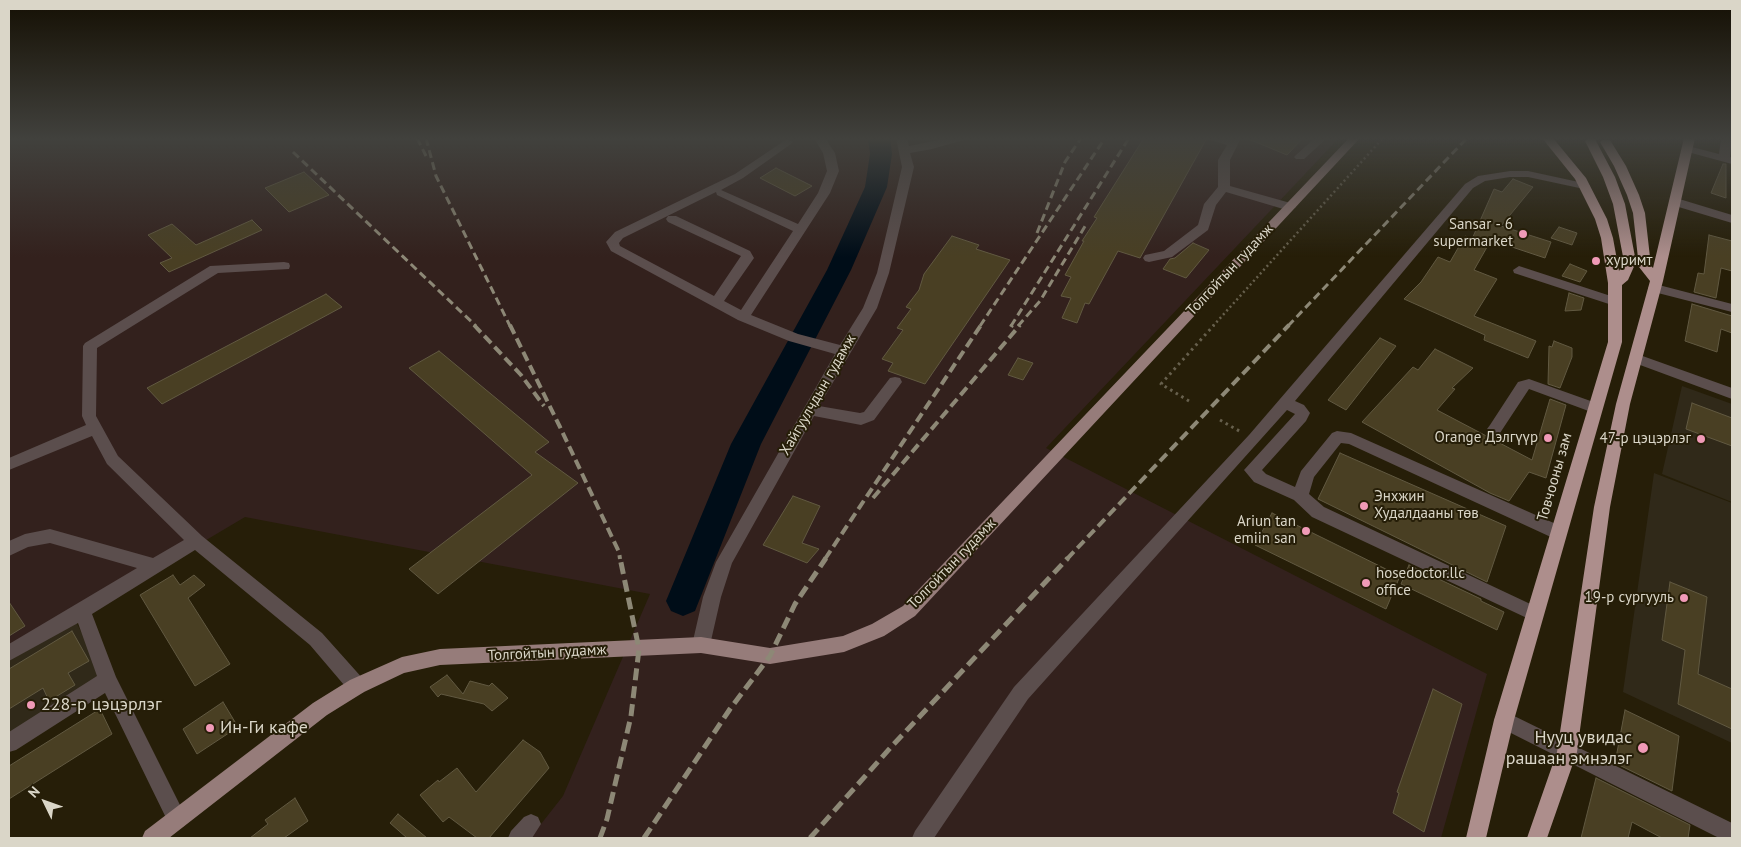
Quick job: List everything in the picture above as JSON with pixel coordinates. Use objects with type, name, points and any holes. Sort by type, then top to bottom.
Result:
[{"type":"highway","name":"Товчооны зам","points":[[1476,838],[1504,720],[1594,408],[1615,342],[1615,283],[1604,228],[1598,212],[1577,178]]},
{"type":"highway","points":[[1609,178],[1620,204],[1630,262],[1623,277],[1615,283]]},
{"type":"highway","points":[[1625,178],[1633,194],[1638,214],[1645,267],[1656,284]]},
{"type":"highway","points":[[1537,838],[1567,752],[1602,507],[1623,404],[1637,359],[1681,178]]},
{"type":"main road","name":"Толгойтын гудамж","points":[[152,838],[320,709],[356,686],[402,665],[440,658],[701,645],[770,656],[844,644],[878,630],[908,611],[1318,178]]},
{"type":"street","points":[[736,178],[620,235],[612,242],[615,248],[743,317],[794,338],[843,351]]},
{"type":"street","points":[[743,317],[824,193],[830,178]]},
{"type":"street","name":"Хайгуулчдын гудамж","points":[[701,645],[712,596],[724,562],[843,351],[870,308],[883,273],[906,178]]},
{"type":"street","points":[[1149,258],[1168,254],[1204,227],[1210,204],[1224,188],[1224,178]]},
{"type":"street","points":[[922,838],[1021,693],[1254,439],[1456,201],[1475,182],[1487,178]]},
{"type":"street","points":[[1539,178],[1584,186]]},
{"type":"street","points":[[1224,188],[1290,207]]},
{"type":"street","points":[[721,193],[800,230]]},
{"type":"street","points":[[1676,202],[1732,219]]},
{"type":"street","points":[[672,219],[746,254],[748,258],[716,303]]},
{"type":"street","points":[[284,266],[215,269],[90,346],[89,416],[112,460],[196,541],[316,639],[356,686]]},
{"type":"street","points":[[1519,270],[1615,302]]},
{"type":"street","points":[[1656,284],[1732,308]]},
{"type":"street","points":[[1637,359],[1732,394]]},
{"type":"street","points":[[811,410],[861,419],[869,416],[895,382]]},
{"type":"street","points":[[1495,428],[1523,386],[1530,384],[1594,408]]},
{"type":"street","points":[[1285,402],[1303,413],[1252,470],[1260,478],[1300,496],[1318,512],[1535,614]]},
{"type":"street","points":[[9,464],[95,428]]},
{"type":"street","points":[[1300,496],[1307,476],[1337,438],[1351,439],[1559,533]]},
{"type":"street","points":[[9,549],[25,540],[50,536],[156,566]]},
{"type":"street","points":[[9,652],[196,541]]},
{"type":"street","points":[[82,610],[108,680],[177,819]]},
{"type":"street","points":[[9,743],[108,680]]},
{"type":"street","points":[[1504,720],[1732,834]]},
{"type":"path","points":[[1189,401],[1161,384],[1347,178]]},
{"type":"path","points":[[1220,420],[1254,439]]},
{"type":"shaded area","points":[[9,178],[1302,178],[1046,448],[1487,674],[1441,838],[530,838],[563,796],[650,594],[245,517],[9,657]]},
{"type":"shaded area","name":"47-р цэцэрлэг","points":[[1682,386],[1732,404],[1732,502],[1662,474]]},
{"type":"shaded area","name":"19-р сургууль","points":[[1654,473],[1732,503],[1732,743],[1623,692]]},
{"type":"shaded area","name":"228-р цэцэрлэг","points":[[76,622],[102,672],[99,677],[9,734],[9,661]]},
{"type":"building","points":[[291,178],[310,178],[329,195],[289,212],[265,188]]},
{"type":"building","points":[[760,178],[795,178],[812,186],[795,196]]},
{"type":"building","points":[[1119,178],[1185,178],[1140,258],[1118,251],[1089,304],[1085,303],[1077,323],[1062,318],[1071,298],[1061,296],[1071,277],[1065,275],[1084,241],[1082,241],[1097,218],[1094,217]]},
{"type":"building","points":[[1717,178],[1726,178],[1726,198],[1711,193]]},
{"type":"building","points":[[1513,179],[1533,187],[1501,226],[1551,242],[1545,258],[1491,240],[1474,270],[1497,279],[1474,316],[1536,341],[1528,358],[1484,340],[1485,335],[1404,299],[1421,282],[1438,257],[1450,262],[1465,236],[1472,239],[1494,189],[1502,192]]},
{"type":"building","points":[[252,220],[262,230],[169,272],[160,263],[172,258],[148,235],[172,224],[196,245]]},
{"type":"building","points":[[1559,227],[1577,233],[1572,245],[1551,238]]},
{"type":"building","points":[[1709,235],[1732,241],[1732,271],[1721,268],[1716,298],[1694,292],[1698,273],[1704,274]]},
{"type":"building","points":[[952,236],[979,245],[976,249],[1010,260],[925,384],[888,371],[893,363],[882,359],[903,330],[897,328],[911,309],[906,307],[919,290],[924,274]]},
{"type":"building","points":[[1193,243],[1209,250],[1186,278],[1163,269],[1170,259],[1175,258]]},
{"type":"building","points":[[1570,264],[1587,271],[1580,282],[1562,276]]},
{"type":"building","points":[[1569,293],[1584,298],[1581,310],[1565,311]]},
{"type":"building","points":[[326,294],[342,307],[162,404],[147,388]]},
{"type":"building","points":[[1692,304],[1732,316],[1732,333],[1721,329],[1717,352],[1685,341]]},
{"type":"building","points":[[1380,338],[1396,346],[1346,410],[1328,400]]},
{"type":"building","points":[[1554,341],[1572,348],[1572,357],[1560,388],[1548,384],[1549,346],[1552,347]]},
{"type":"building","points":[[1435,349],[1473,368],[1452,388],[1455,389],[1437,410],[1532,460],[1550,399],[1566,405],[1546,478],[1529,472],[1509,501],[1490,493],[1362,422],[1413,367],[1418,370]]},
{"type":"building","points":[[439,351],[549,442],[535,452],[578,483],[438,594],[409,569],[532,475],[409,368]]},
{"type":"building","points":[[1018,358],[1033,363],[1023,380],[1008,375]]},
{"type":"building","points":[[1692,403],[1732,418],[1732,446],[1686,429]]},
{"type":"building","points":[[1340,453],[1506,526],[1487,582],[1318,499]]},
{"type":"building","points":[[793,496],[820,506],[802,543],[819,549],[807,563],[763,545]]},
{"type":"building","points":[[1272,513],[1400,576],[1386,609],[1255,545]]},
{"type":"building","points":[[1409,565],[1504,612],[1497,630],[1401,584]]},
{"type":"building","points":[[173,575],[180,585],[194,575],[205,585],[188,598],[230,664],[195,686],[140,595]]},
{"type":"building","points":[[1670,582],[1707,597],[1698,674],[1732,689],[1732,729],[1678,704],[1685,650],[1662,640]]},
{"type":"building","points":[[9,602],[25,626],[9,636]]},
{"type":"building","points":[[72,631],[89,661],[68,673],[75,685],[49,701],[43,688],[9,709],[9,669]]},
{"type":"building","points":[[447,675],[463,694],[470,681],[489,686],[492,683],[508,698],[492,711],[484,704],[441,694],[438,697],[430,687]]},
{"type":"building","points":[[1433,689],[1462,704],[1424,832],[1393,813],[1399,793],[1397,792]]},
{"type":"building","name":"Ин-Ги кафе","points":[[223,702],[238,727],[197,754],[183,729]]},
{"type":"building","points":[[100,709],[112,734],[9,799],[9,766]]},
{"type":"building","points":[[1625,710],[1679,736],[1672,791],[1615,763]]},
{"type":"building","points":[[523,740],[540,752],[549,768],[489,838],[477,838],[449,817],[443,822],[420,795],[438,780],[439,782],[457,768],[476,792]]},
{"type":"building","points":[[1596,778],[1690,825],[1688,838],[1662,838],[1632,822],[1628,838],[1581,838]]},
{"type":"building","points":[[295,798],[308,821],[284,838],[250,838],[268,824],[265,820]]},
{"type":"building","points":[[398,814],[427,838],[407,838],[390,823]]},
{"type":"waterway","points":[[683,601],[746,444],[839,270],[876,187],[877,178]]},
{"type":"railway","points":[[320,178],[476,326]]},
{"type":"railway","points":[[437,178],[510,326]]},
{"type":"railway","points":[[1037,233],[1059,178]]},
{"type":"railway","points":[[980,326],[1079,178]]},
{"type":"railway","points":[[1011,326],[1104,178]]},
{"type":"railway","points":[[1288,326],[1429,178]]},
{"type":"railway","points":[[1018,326],[1040,301],[1087,223]]},
{"type":"railway","points":[[474,325],[521,375],[544,406]]},
{"type":"railway","points":[[510,325],[619,552],[620,559]]},
{"type":"railway","points":[[825,559],[981,325]]},
{"type":"railway","points":[[873,498],[1020,325]]},
{"type":"railway","points":[[1067,559],[1289,325]]},
{"type":"railway","points":[[600,838],[607,819],[631,716],[639,649],[620,558]]},
{"type":"railway","points":[[644,838],[730,709],[770,656],[795,604],[826,558]]},
{"type":"railway","points":[[810,838],[892,746],[1068,558]]},
{"type":"place","name":"Sansar - 6 supermarket","points":[[1523,234]]},
{"type":"place","name":"хуримт","points":[[1596,261]]},
{"type":"place","name":"Orange Дэлгүүр","points":[[1548,438]]},
{"type":"place","name":"47-р цэцэрлэг","points":[[1701,439]]},
{"type":"place","name":"Энхжин Худалдааны төв","points":[[1364,506]]},
{"type":"place","name":"Ariun tan emiin san","points":[[1306,531]]},
{"type":"place","name":"hosedoctor.llc office","points":[[1366,583]]},
{"type":"place","name":"19-р сургууль","points":[[1684,598]]},
{"type":"place","name":"228-р цэцэрлэг","points":[[31,705]]},
{"type":"place","name":"Ин-Ги кафе","points":[[210,728]]},
{"type":"place","name":"Нууц увидас рашаан эмнэлэг","points":[[1643,748]]}]
